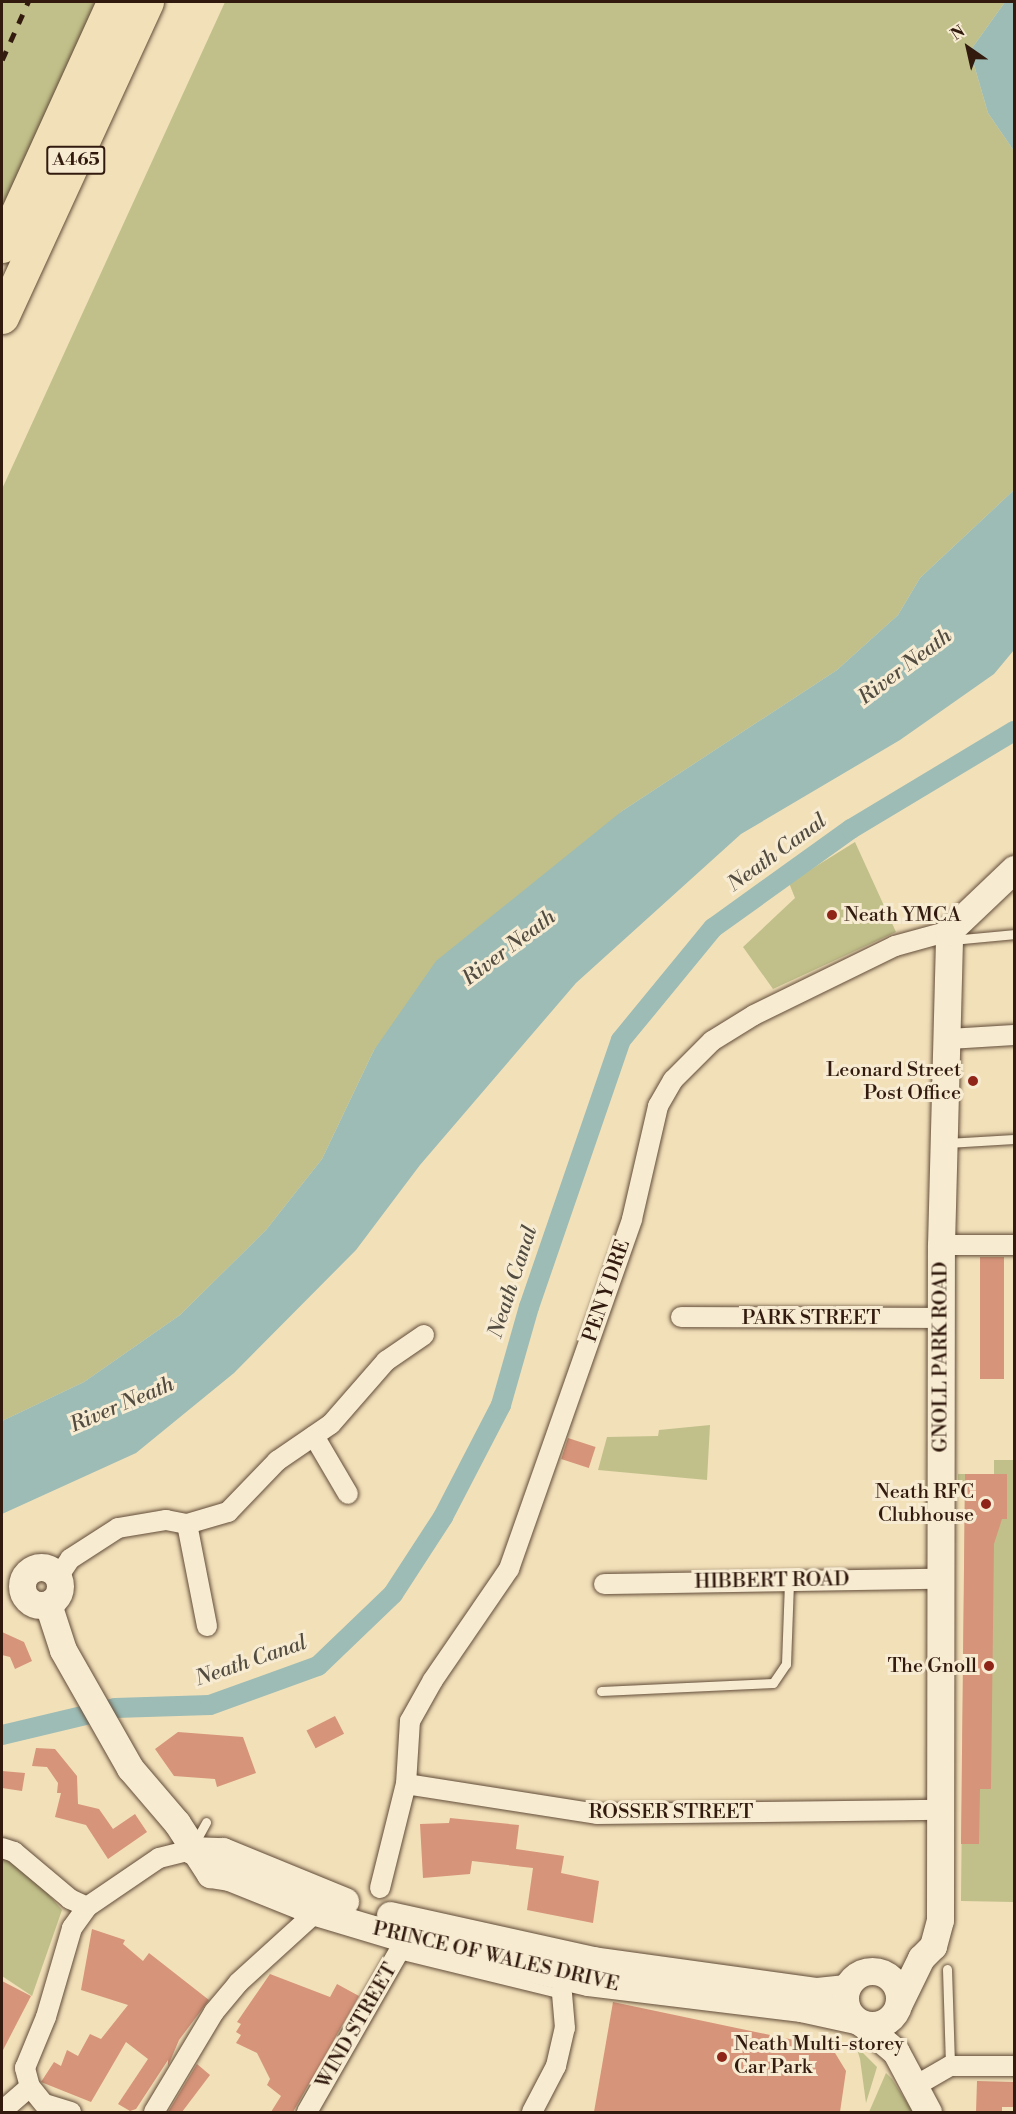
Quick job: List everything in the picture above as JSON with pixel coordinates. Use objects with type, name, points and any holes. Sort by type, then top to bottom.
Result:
[{"type":"highway","name":"A465","points":[[2,246],[113,2]]},
{"type":"highway","name":"A465","points":[[2,317],[147,2]]},
{"type":"main road","points":[[949,936],[1014,869]]},
{"type":"main road","name":"GNOLL PARK ROAD","points":[[896,2052],[897,2008],[921,1958],[933,1946],[940,1920],[941,1245],[949,1039],[949,936]]},
{"type":"main road","points":[[36,1568],[49,1568],[58,1577],[58,1596],[48,1604],[31,1602],[12,1593],[36,1568]]},
{"type":"main road","name":"PRINCE OF WALES DRIVE","points":[[48,1604],[63,1650],[130,1768],[177,1823],[191,1850],[210,1874],[229,1877],[402,1946],[560,1985],[588,1982],[801,2008],[859,2022]]},
{"type":"main road","name":"PRINCE OF WALES DRIVE","points":[[191,1850],[223,1851],[325,1895],[456,1931],[605,1961],[817,1991],[846,1988]]},
{"type":"main road","points":[[883,1973],[896,1985],[897,2008],[881,2024],[859,2022],[845,2005],[846,1988],[857,1974],[883,1973],[921,1958]]},
{"type":"main road","name":"GNOLL PARK ROAD","points":[[859,2022],[896,2052],[916,2085],[928,2112]]},
{"type":"street","name":"PEN Y DRE","points":[[380,1888],[406,1785],[410,1721],[433,1680],[509,1569],[632,1219],[658,1106],[673,1080],[704,1047],[754,1015],[895,946],[949,936]]},
{"type":"street","points":[[949,1039],[1014,1035]]},
{"type":"street","points":[[941,1245],[1014,1245]]},
{"type":"street","name":"PARK STREET","points":[[681,1317],[941,1318]]},
{"type":"street","points":[[58,1577],[70,1559],[117,1528],[166,1520],[187,1524],[228,1512],[277,1461],[331,1424],[386,1361],[424,1335]]},
{"type":"street","points":[[314,1436],[348,1494]]},
{"type":"street","points":[[187,1524],[207,1626]]},
{"type":"street","name":"HIBBERT ROAD","points":[[604,1584],[940,1579]]},
{"type":"street","name":"ROSSER STREET","points":[[406,1785],[597,1815],[939,1810]]},
{"type":"street","points":[[2,1848],[14,1852],[70,1899],[87,1907]]},
{"type":"street","points":[[71,2112],[44,2104],[30,2086],[26,2068],[46,2017],[72,1928],[87,1907],[159,1858],[191,1850]]},
{"type":"street","points":[[154,2112],[214,2012],[238,1983],[316,1912]]},
{"type":"street","name":"WIND STREET","points":[[307,2112],[402,1946]]},
{"type":"street","points":[[532,2112],[556,2066],[565,2028],[560,1985]]},
{"type":"street","points":[[916,2085],[950,2066],[1014,2066]]},
{"type":"street","points":[[2,2111],[30,2086]]},
{"type":"lane","points":[[949,936],[1014,934]]},
{"type":"lane","points":[[944,1143],[1014,1138]]},
{"type":"lane","points":[[601,1691],[773,1683],[786,1664],[789,1581]]},
{"type":"lane","points":[[191,1850],[206,1822]]},
{"type":"lane","points":[[947,1969],[950,2066]]},
{"type":"shaded area","points":[[2,2],[97,2],[2,215]]},
{"type":"shaded area","points":[[225,2],[1005,2],[970,51],[988,113],[1014,151],[1014,490],[920,578],[898,615],[837,670],[622,811],[374,1050],[322,1159],[266,1230],[180,1315],[84,1382],[2,1421],[2,489]]},
{"type":"shaded area","name":"Neath YMCA","points":[[855,842],[896,932],[773,989],[743,947],[795,898],[789,883]]},
{"type":"shaded area","points":[[710,1425],[707,1480],[598,1470],[607,1437],[658,1436],[659,1430]]},
{"type":"shaded area","name":"The Gnoll","points":[[994,1460],[1014,1460],[1014,1902],[961,1901],[965,1489],[958,1488],[958,1474],[994,1474]]},
{"type":"shaded area","points":[[2,1855],[29,1872],[62,1910],[32,1996],[2,1976]]},
{"type":"shaded area","points":[[856,2046],[877,2067],[866,2103],[860,2059]]},
{"type":"shaded area","points":[[886,2073],[892,2079],[913,2112],[869,2112]]},
{"type":"water","points":[[1005,2],[1014,2],[1014,151],[988,113],[970,51]]},
{"type":"water","name":"River Neath","points":[[1014,490],[1014,650],[994,674],[900,740],[741,834],[576,983],[420,1165],[356,1250],[234,1373],[136,1453],[2,1514],[2,1421],[84,1382],[180,1315],[266,1230],[322,1159],[374,1050],[436,961],[622,811],[837,670],[898,615],[920,578]]},
{"type":"building","points":[[980,1257],[1004,1257],[1004,1379],[980,1379]]},
{"type":"building","points":[[568,1438],[596,1447],[589,1468],[561,1459]]},
{"type":"building","points":[[965,1474],[1007,1474],[1007,1519],[1002,1519],[994,1544],[991,1789],[980,1789],[979,1844],[961,1844]]},
{"type":"building","points":[[2,1632],[24,1642],[32,1661],[15,1669],[10,1657],[2,1655]]},
{"type":"building","points":[[335,1716],[344,1734],[316,1748],[306,1731]]},
{"type":"building","points":[[178,1732],[243,1737],[256,1773],[217,1787],[215,1779],[174,1776],[155,1749]]},
{"type":"building","points":[[36,1748],[55,1749],[77,1776],[78,1804],[99,1809],[113,1829],[135,1814],[147,1832],[108,1859],[86,1825],[55,1817],[61,1793],[57,1793],[58,1783],[47,1767],[32,1766]]},
{"type":"building","points":[[2,1771],[25,1773],[22,1791],[2,1788]]},
{"type":"building","points":[[450,1818],[519,1825],[516,1849],[564,1856],[561,1873],[599,1881],[593,1923],[527,1910],[533,1868],[472,1861],[470,1874],[423,1878],[420,1824],[449,1823]]},
{"type":"building","points":[[92,1929],[125,1940],[123,1944],[143,1961],[149,1953],[209,2000],[179,2040],[168,2066],[168,2060],[136,2109],[130,2111],[118,2104],[148,2059],[126,2042],[91,2102],[41,2082],[54,2062],[61,2066],[67,2050],[78,2056],[90,2034],[101,2039],[128,2005],[81,1990]]},
{"type":"building","points":[[270,1974],[330,1997],[337,1984],[359,1996],[293,2112],[271,2112],[281,2096],[267,2085],[270,2079],[257,2053],[236,2043],[241,2035],[236,2032],[241,2024],[237,2022]]},
{"type":"building","points":[[2,1981],[31,1996],[2,2052]]},
{"type":"building","name":"Neath Multi-storey Car Park","points":[[613,2002],[832,2048],[846,2071],[840,2112],[594,2112]]},
{"type":"building","points":[[197,2064],[210,2075],[182,2112],[168,2112]]},
{"type":"building","points":[[977,2081],[1014,2082],[1014,2107],[1002,2107],[1002,2112],[976,2112]]},
{"type":"waterway","name":"Neath Canal","points":[[2,1735],[115,1708],[210,1705],[318,1666],[393,1594],[443,1517],[501,1405],[529,1307],[621,1040],[713,928],[851,829],[1014,731]]},
{"type":"railway","points":[[2,60],[28,2]]},
{"type":"place","name":"Neath YMCA","points":[[832,915]]},
{"type":"place","name":"Leonard Street Post Office","points":[[973,1081]]},
{"type":"place","name":"Neath RFC Clubhouse","points":[[986,1504]]},
{"type":"place","name":"The Gnoll","points":[[989,1666]]},
{"type":"place","name":"Neath Multi-storey Car Park","points":[[722,2057]]}]
